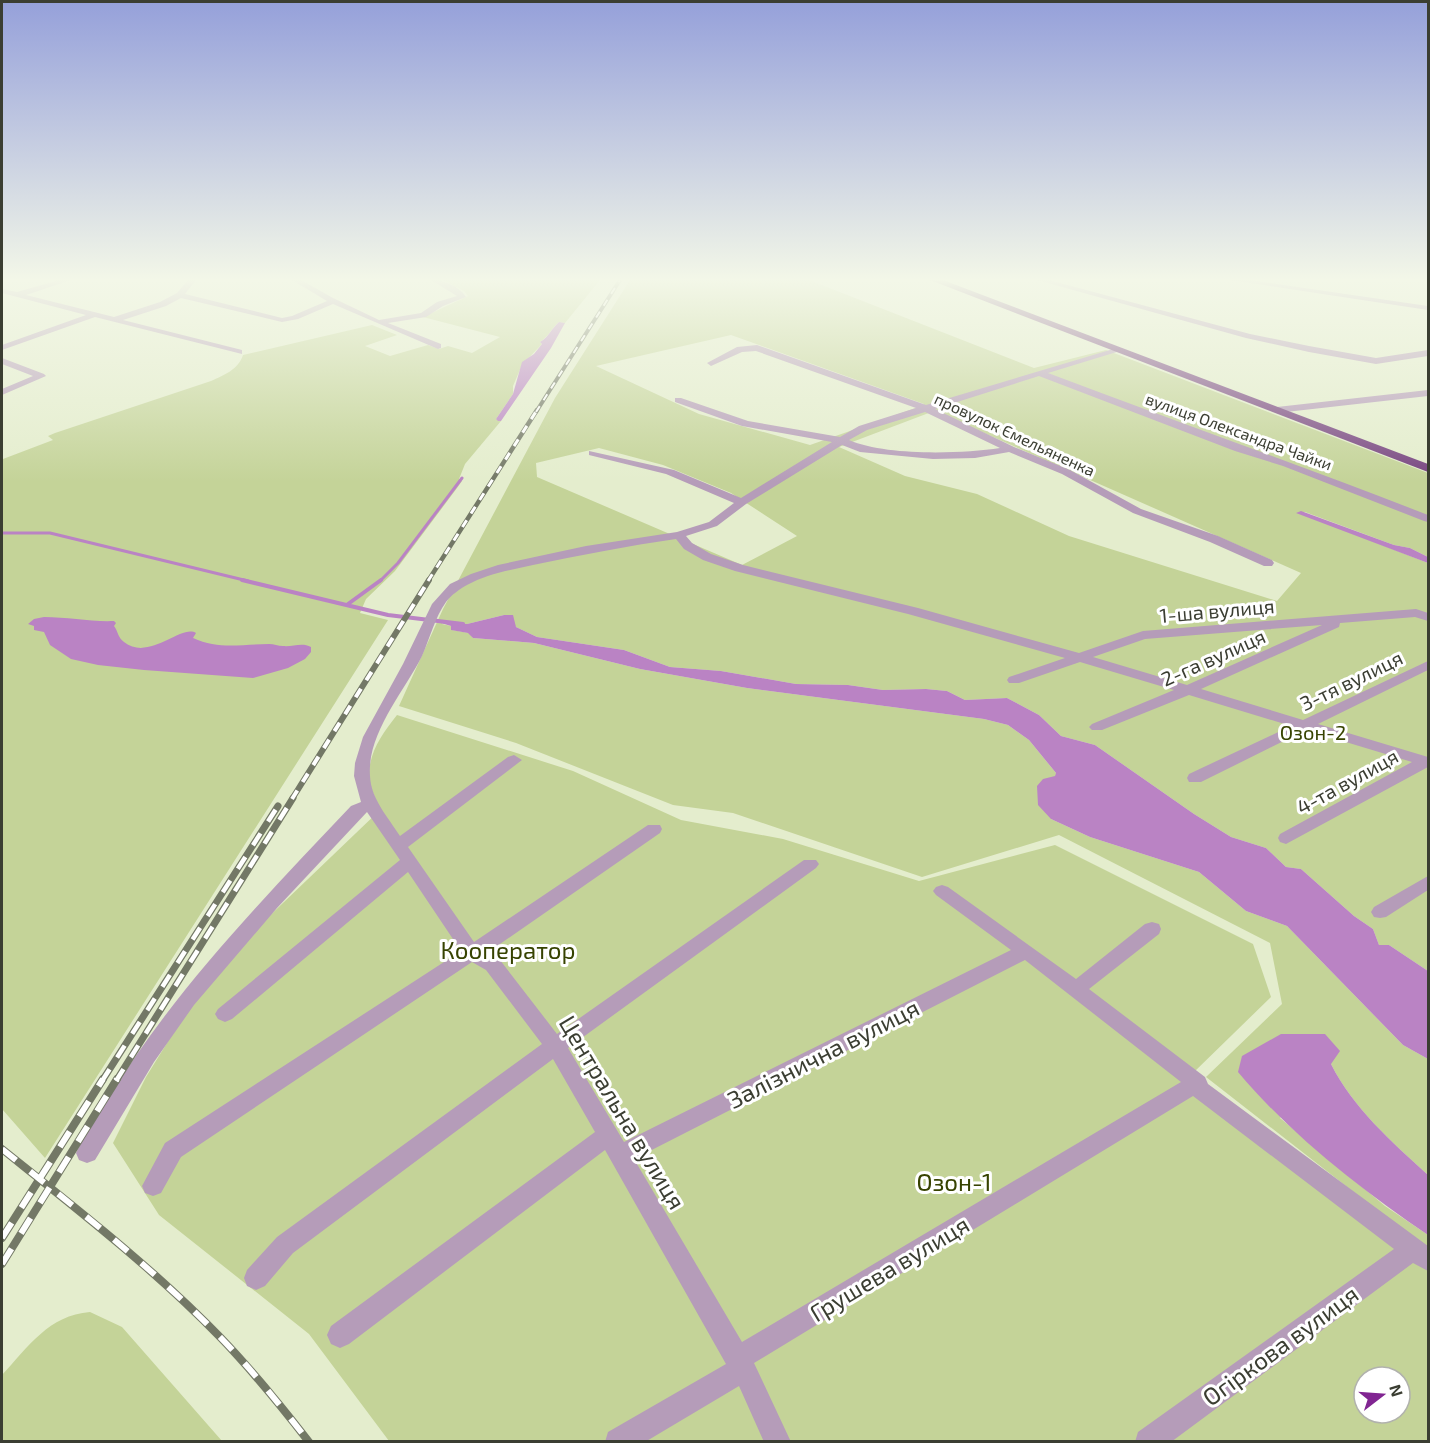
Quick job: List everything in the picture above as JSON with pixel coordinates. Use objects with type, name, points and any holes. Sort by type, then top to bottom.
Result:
[{"type":"highway","points":[[1113,347],[1428,468]]},
{"type":"street","points":[[221,347],[239,352]]},
{"type":"street","points":[[1298,347],[1377,361],[1428,353]]},
{"type":"street","name":"провулок Ємельяненка","points":[[711,363],[740,349],[757,348],[925,408],[975,430],[1010,449],[1065,472],[1137,511],[1214,539],[1268,563]]},
{"type":"street","name":"Центральна вулиця","points":[[778,1442],[753,1386],[555,1046],[493,964],[472,953],[370,804],[362,787],[361,768],[365,745],[407,672],[445,594],[468,579],[592,547],[679,535],[713,525],[742,502],[839,440],[863,428],[1117,349]]},
{"type":"street","points":[[2,361],[41,376],[2,392]]},
{"type":"street","name":"вулиця Олександра Чайки","points":[[1039,372],[1428,519]]},
{"type":"street","points":[[1277,410],[1428,393]]},
{"type":"street","points":[[678,400],[746,424],[839,440],[860,449],[933,456],[975,455],[1010,449]]},
{"type":"street","points":[[593,453],[670,472],[742,502]]},
{"type":"street","points":[[679,535],[688,546],[707,557],[739,568],[913,611],[1082,658],[1428,762]]},
{"type":"street","name":"1-ша вулиця","points":[[1014,680],[1143,635],[1416,613],[1428,617]]},
{"type":"street","name":"2-га вулиця","points":[[1097,727],[1188,690],[1344,619]]},
{"type":"street","name":"3-тя вулиця","points":[[1195,778],[1428,665]]},
{"type":"street","points":[[225,1014],[404,854],[514,760]]},
{"type":"street","name":"4-та вулиця","points":[[1286,838],[1414,767],[1428,762]]},
{"type":"street","points":[[87,1153],[134,1072],[186,1001],[273,900],[349,818],[357,810],[370,804]]},
{"type":"street","points":[[153,1186],[173,1150],[654,830]]},
{"type":"street","points":[[256,1278],[285,1245],[555,1046],[810,864]]},
{"type":"street","points":[[1380,912],[1428,882]]},
{"type":"street","points":[[942,891],[1026,951],[1198,1083],[1194,1085],[1421,1254]]},
{"type":"street","points":[[1076,989],[1152,930]]},
{"type":"street","name":"Залізнична вулиця","points":[[340,1335],[614,1145],[1026,951]]},
{"type":"street","name":"Грушева вулиця","points":[[618,1442],[740,1364],[1194,1085]]},
{"type":"street","name":"Огіркова вулиця","points":[[1148,1442],[1421,1254]]},
{"type":"green space","points":[[276,347],[368,347],[390,356],[420,347],[453,347],[472,353],[482,347],[539,347],[522,365],[513,386],[513,394],[496,419],[501,421],[465,464],[459,479],[462,481],[395,571],[366,599],[360,613],[388,620],[45,1158],[2,1109],[3,459],[53,440],[48,436],[55,433],[211,381],[238,365],[243,355]]},
{"type":"green space","name":"Озон-2","points":[[587,347],[677,347],[596,366],[699,414],[810,445],[924,404],[766,347],[981,347],[1034,368],[1106,350],[1428,473],[1428,557],[1410,548],[1394,545],[1305,512],[1298,512],[1428,563],[1428,971],[1389,945],[1379,945],[1373,929],[1354,916],[1301,869],[1286,867],[1266,848],[1231,837],[1095,745],[1061,736],[1039,715],[1007,698],[965,700],[947,691],[883,690],[848,685],[796,684],[721,671],[670,667],[624,650],[537,637],[516,627],[504,615],[467,624],[443,621],[442,624],[451,626],[452,630],[469,633],[473,638],[534,643],[640,669],[747,688],[984,719],[1008,725],[1029,740],[1056,773],[1051,819],[1090,837],[1199,872],[1246,911],[1287,926],[1403,1045],[1428,1059],[1428,1175],[1362,1110],[1331,1064],[1280,1118],[1385,1206],[1428,1235],[1428,1250],[1206,1077],[1282,1004],[1270,943],[1059,835],[922,877],[733,813],[673,805],[516,743],[399,706],[443,609],[555,398]],"holes":[[[934,411],[1301,573],[1277,601],[1069,536],[977,494],[905,476],[839,447]],[[599,448],[663,465],[731,493],[797,536],[742,565],[537,477],[536,463]]]},
{"type":"green space","name":"Озон-1","points":[[397,715],[573,771],[681,820],[783,839],[919,881],[1055,845],[1253,944],[1271,997],[1193,1073],[1428,1259],[1428,1441],[389,1441],[309,1334],[159,1215],[113,1143],[146,1077],[183,1017],[260,925],[380,810],[370,783],[369,770],[373,752]]},
{"type":"green space","points":[[90,1312],[122,1327],[222,1441],[2,1441],[2,1375],[40,1334],[51,1326],[76,1314]]},
{"type":"shaded area","points":[[539,347],[551,347],[501,421],[498,421],[496,419],[513,394],[522,362]]},
{"type":"shaded area","points":[[1301,511],[1394,545],[1410,548],[1428,557],[1428,563],[1296,513]]},
{"type":"shaded area","points":[[513,615],[516,627],[537,637],[624,650],[670,667],[721,671],[796,684],[848,685],[883,690],[947,691],[965,700],[1007,698],[1039,715],[1061,736],[1095,745],[1231,837],[1266,848],[1286,867],[1301,869],[1354,916],[1373,929],[1379,945],[1389,945],[1428,971],[1428,1059],[1403,1045],[1287,926],[1246,911],[1199,872],[1090,837],[1051,819],[1038,805],[1037,786],[1043,779],[1055,776],[1056,773],[1029,740],[1008,725],[984,719],[747,688],[640,669],[534,643],[473,638],[468,633],[451,630],[451,626],[441,623],[443,621],[467,624]]},
{"type":"shaded area","points":[[44,617],[114,621],[120,639],[134,647],[154,646],[182,633],[190,632],[196,633],[193,638],[212,644],[304,645],[311,647],[311,652],[305,659],[288,668],[253,678],[98,665],[71,659],[50,645],[44,632],[34,630],[34,626],[28,624],[34,619]]},
{"type":"shaded area","points":[[1281,1034],[1325,1034],[1340,1051],[1331,1064],[1350,1095],[1374,1124],[1428,1175],[1428,1235],[1327,1160],[1280,1117],[1238,1072],[1242,1056]]},
{"type":"waterway","points":[[381,580],[398,563],[462,478]]},
{"type":"waterway","points":[[2,533],[50,533],[248,581]]},
{"type":"waterway","points":[[242,580],[388,615],[463,624]]},
{"type":"waterway","points":[[348,604],[381,580]]},
{"type":"railway","points":[[536,412],[577,347]]},
{"type":"railway","points":[[428,581],[537,410]]},
{"type":"railway","points":[[292,799],[429,580]]},
{"type":"railway","points":[[116,1081],[293,798]]},
{"type":"railway","points":[[102,1081],[278,806]]},
{"type":"railway","points":[[39,1179],[103,1079]]},
{"type":"railway","points":[[49,1188],[117,1079]]},
{"type":"railway","points":[[2,1149],[39,1179]]},
{"type":"railway","points":[[2,1238],[39,1179]]},
{"type":"railway","points":[[39,1179],[49,1188]]},
{"type":"railway","points":[[2,1264],[49,1188]]},
{"type":"railway","points":[[49,1188],[168,1287],[220,1337],[309,1442]]},
{"type":"park label","name":"Кооператор","points":[[508,949]]}]
